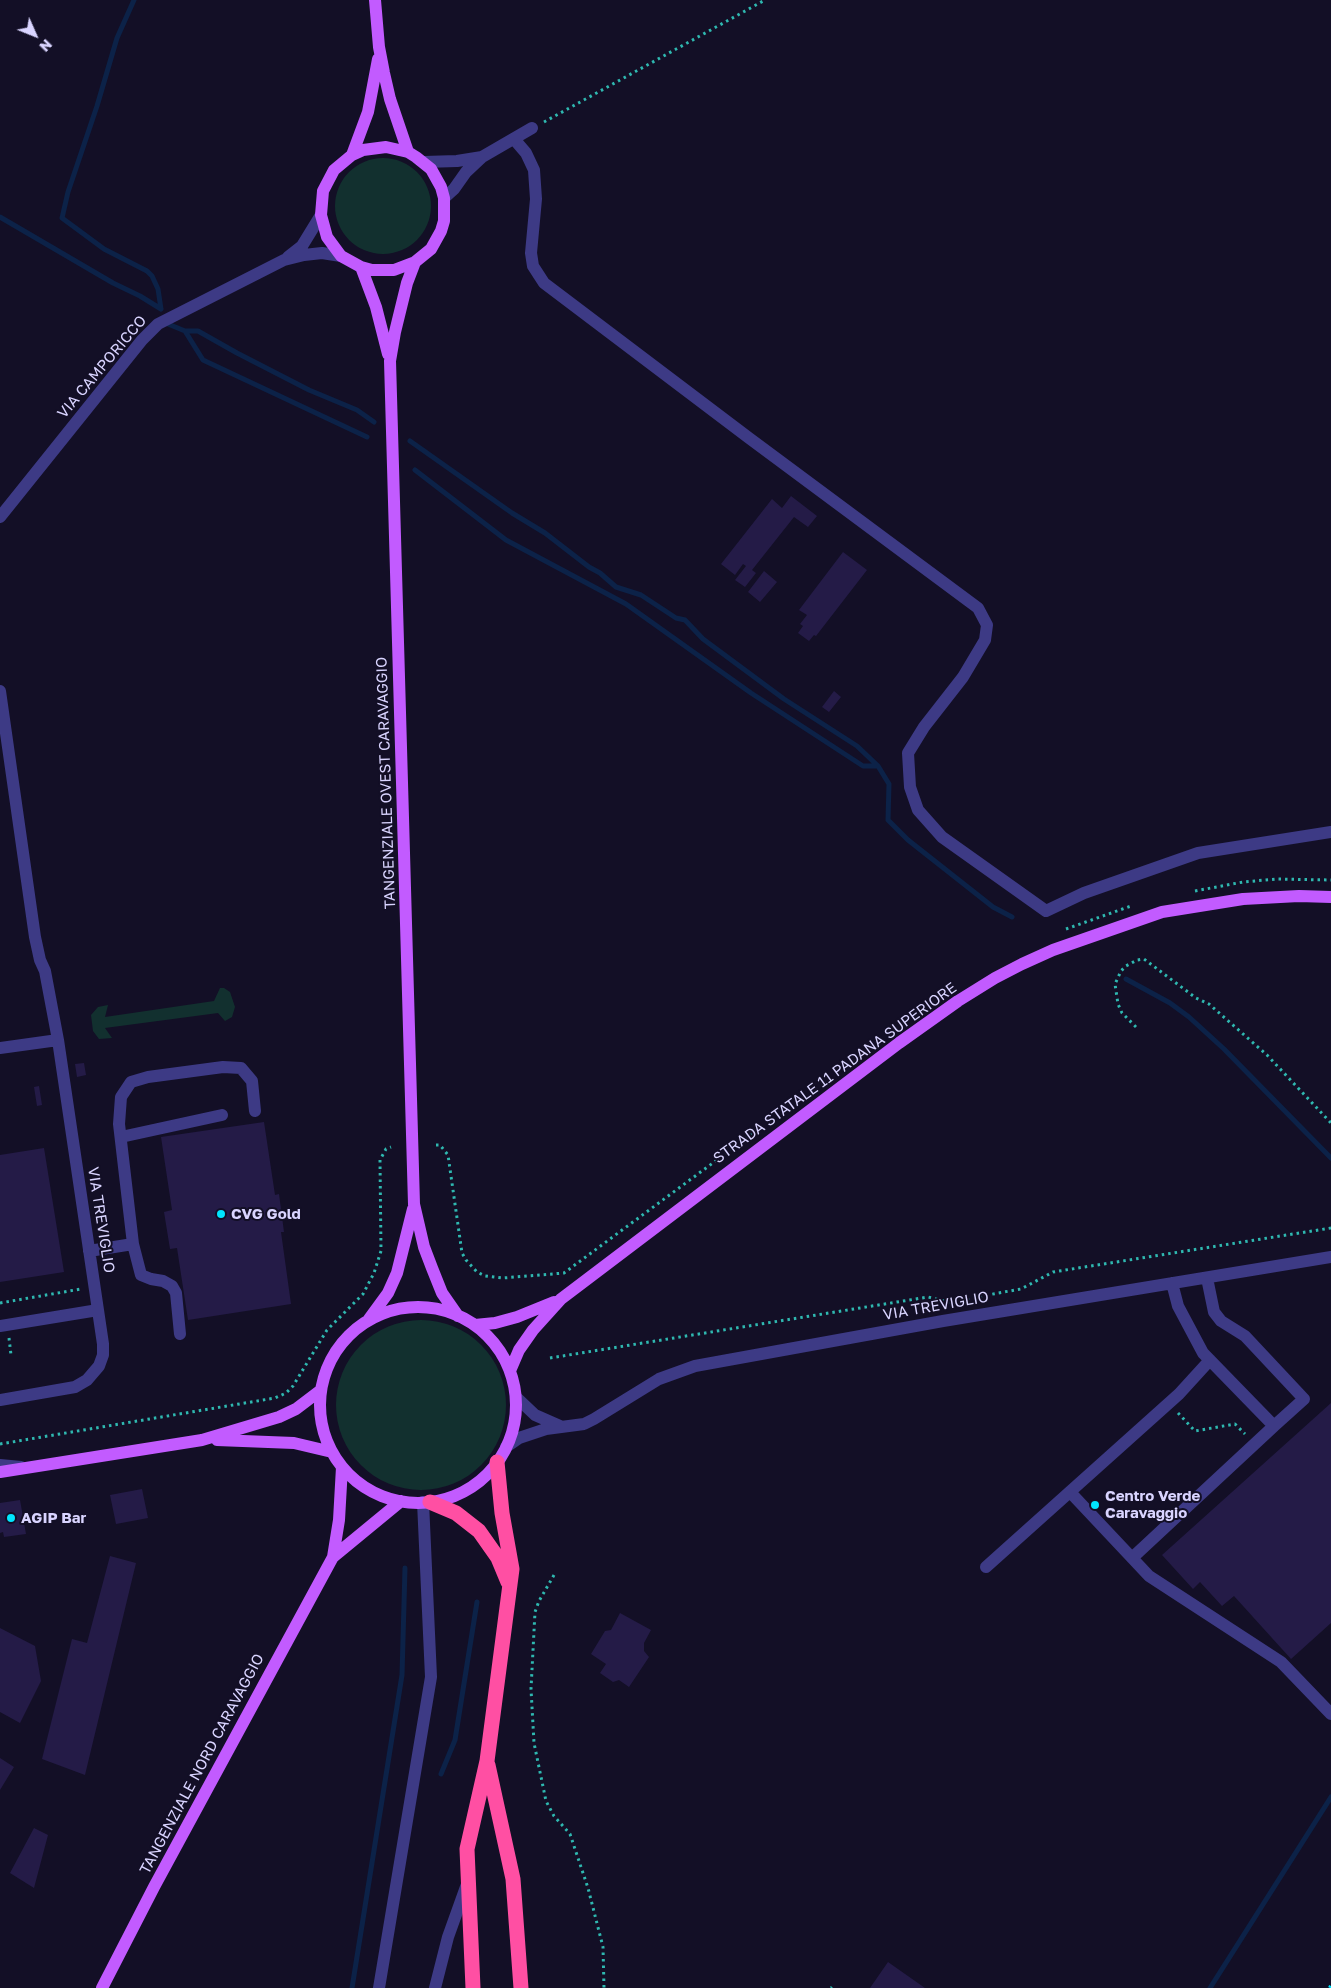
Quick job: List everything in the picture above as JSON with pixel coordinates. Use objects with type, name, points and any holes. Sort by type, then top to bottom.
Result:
[{"type":"highway","points":[[473,1988],[467,1849],[487,1761],[512,1569],[502,1513],[497,1462]]},
{"type":"highway","points":[[427,1502],[456,1513],[479,1531],[498,1558],[510,1588]]},
{"type":"highway","points":[[487,1761],[513,1879],[521,1988]]},
{"type":"main road","name":"TANGENZIALE OVEST CARAVAGGIO","points":[[375,0],[380,46],[390,98],[408,152]]},
{"type":"main road","name":"TANGENZIALE OVEST CARAVAGGIO","points":[[352,155],[366,119],[374,90],[380,46]]},
{"type":"main road","name":"TANGENZIALE OVEST CARAVAGGIO","points":[[386,147],[408,152],[424,162],[436,177],[444,198],[444,221],[441,231],[430,249],[415,262],[405,267],[388,271],[361,267],[341,256],[327,237],[321,214],[323,191],[334,170],[352,155],[363,150],[386,147]]},
{"type":"main road","name":"TANGENZIALE OVEST CARAVAGGIO","points":[[415,262],[401,304],[390,361],[414,1204],[422,1240],[432,1268],[442,1292],[458,1316]]},
{"type":"main road","name":"TANGENZIALE OVEST CARAVAGGIO","points":[[361,267],[376,307],[390,361]]},
{"type":"main road","name":"STRADA STATALE 11 PADANA SUPERIORE","points":[[510,1371],[519,1350],[533,1330],[561,1299],[899,1043],[958,1001],[1022,964],[1094,934],[1162,912],[1243,899],[1299,896],[1331,897]]},
{"type":"main road","name":"TANGENZIALE OVEST CARAVAGGIO","points":[[367,1322],[388,1293],[398,1273],[414,1204]]},
{"type":"main road","name":"STRADA STATALE 11 PADANA SUPERIORE","points":[[475,1325],[517,1317],[561,1299]]},
{"type":"main road","points":[[405,1308],[432,1308],[458,1316],[475,1325],[492,1341],[510,1371],[516,1397],[514,1422],[506,1447],[497,1462],[478,1481],[456,1495],[427,1502],[401,1501],[388,1498],[363,1486],[342,1467],[332,1452],[323,1426],[321,1390],[325,1375],[339,1348],[347,1338],[367,1322],[391,1311],[405,1308]]},
{"type":"main road","points":[[1,1472],[202,1440],[279,1417],[296,1409],[321,1390]]},
{"type":"main road","points":[[202,1440],[294,1443],[332,1452]]},
{"type":"main road","name":"TANGENZIALE NORD CARAVAGGIO","points":[[102,1988],[154,1887],[333,1557],[339,1520],[342,1467]]},
{"type":"main road","name":"TANGENZIALE NORD CARAVAGGIO","points":[[333,1557],[401,1501]]},
{"type":"street","points":[[444,198],[454,189],[466,172],[482,157],[532,128]]},
{"type":"street","points":[[514,139],[526,153],[534,170],[536,199],[531,253],[533,266],[544,283],[978,608],[987,625],[985,640],[963,677],[924,728],[908,753],[910,787],[918,810],[942,837],[1046,911],[1084,893],[1198,853],[1331,832]]},
{"type":"street","points":[[424,162],[457,161],[482,157]]},
{"type":"street","name":"VIA CAMPORICCO","points":[[0,517],[142,340],[158,324],[284,260],[302,246],[321,214]]},
{"type":"street","name":"VIA CAMPORICCO","points":[[284,260],[322,253],[341,256]]},
{"type":"street","name":"VIA TREVIGLIO","points":[[0,691],[35,937],[40,960],[45,971],[58,1040],[98,1310],[102,1355],[99,1366],[87,1380],[75,1387],[0,1400]]},
{"type":"street","points":[[0,1048],[58,1040]]},
{"type":"street","points":[[180,1334],[176,1293],[172,1286],[163,1281],[141,1275],[133,1244],[119,1124],[120,1097],[131,1082],[148,1077],[223,1067],[241,1068],[252,1080],[255,1111]]},
{"type":"street","points":[[121,1137],[222,1115]]},
{"type":"street","points":[[89,1251],[133,1244]]},
{"type":"street","name":"VIA TREVIGLIO","points":[[506,1447],[532,1433],[560,1426],[571,1426],[589,1422],[660,1379],[695,1366],[934,1323],[1331,1257]]},
{"type":"street","points":[[1132,1558],[1304,1399],[1245,1336],[1221,1321],[1214,1312],[1207,1278]]},
{"type":"street","points":[[1172,1283],[1178,1306],[1203,1353],[1274,1426]]},
{"type":"street","points":[[4,1329],[98,1310]]},
{"type":"street","points":[[986,1567],[1169,1403],[1210,1360]]},
{"type":"street","name":"VIA TREVIGLIO","points":[[516,1397],[535,1416],[560,1426]]},
{"type":"street","points":[[1070,1492],[1149,1576],[1281,1662],[1331,1714]]},
{"type":"street","points":[[379,1988],[431,1677],[427,1502]]},
{"type":"street","points":[[435,1988],[448,1938],[468,1882]]},
{"type":"path","points":[[532,128],[765,0]]},
{"type":"path","points":[[1136,1027],[1122,1013],[1118,1004],[1115,984],[1121,971],[1126,966],[1144,959],[1196,998],[1209,1004],[1267,1055],[1331,1123]]},
{"type":"path","points":[[436,1145],[440,1145],[448,1155],[462,1253],[471,1267],[485,1276],[494,1278],[564,1273]]},
{"type":"path","points":[[0,1444],[275,1398],[286,1393],[293,1386],[327,1330],[363,1294],[374,1274],[382,1251],[380,1160],[386,1149],[391,1147]]},
{"type":"path","points":[[550,1358],[928,1298],[948,1302],[1021,1289],[1053,1272],[1331,1228]]},
{"type":"path","points":[[4,1309],[1,1302],[84,1288],[85,1295]]},
{"type":"path","points":[[4,1329],[11,1355]]},
{"type":"path","points":[[1169,1403],[1195,1432],[1235,1424],[1255,1444]]},
{"type":"path","points":[[554,1575],[535,1612],[531,1689],[534,1743],[546,1801],[554,1816],[570,1834],[588,1888],[603,1947],[604,1988]]},
{"type":"green space","points":[[383,158],[401,162],[417,172],[427,188],[431,206],[427,224],[417,240],[401,250],[383,254],[365,250],[349,240],[339,224],[335,206],[339,188],[349,172],[365,162]]},
{"type":"green space","points":[[220,988],[230,992],[235,1007],[232,1017],[225,1021],[218,1013],[105,1028],[112,1038],[99,1039],[93,1031],[91,1015],[98,1007],[108,1005],[105,1017],[214,1001]]},
{"type":"green space","points":[[413,1320],[429,1320],[454,1326],[475,1339],[487,1351],[500,1372],[506,1405],[500,1438],[487,1459],[475,1471],[454,1484],[429,1490],[413,1490],[388,1484],[367,1471],[355,1459],[342,1438],[336,1413],[336,1397],[342,1372],[355,1351],[367,1339],[388,1326]]},
{"type":"building","points":[[791,496],[817,516],[808,527],[794,517],[752,570],[756,573],[745,587],[735,580],[746,566],[743,564],[735,575],[721,564],[772,499],[782,508]]},
{"type":"building","points":[[843,552],[867,570],[816,636],[814,635],[809,641],[798,633],[803,626],[800,624],[807,615],[799,610]]},
{"type":"building","points":[[764,571],[777,582],[760,602],[748,592]]},
{"type":"building","points":[[834,691],[841,697],[829,712],[822,707]]},
{"type":"building","points":[[84,1063],[86,1075],[77,1077],[75,1064]]},
{"type":"building","points":[[39,1086],[42,1105],[37,1106],[34,1087]]},
{"type":"building","points":[[264,1122],[275,1195],[279,1194],[284,1232],[281,1232],[291,1304],[188,1320],[177,1248],[170,1249],[164,1212],[172,1210],[161,1137]]},
{"type":"building","points":[[44,1148],[64,1272],[0,1282],[0,1155]]},
{"type":"building","points":[[1331,1403],[1331,1623],[1291,1659],[1234,1596],[1222,1606],[1200,1582],[1193,1589],[1162,1555]]},
{"type":"building","points":[[142,1489],[148,1518],[116,1524],[110,1495]]},
{"type":"building","points":[[20,1500],[26,1534],[4,1537],[3,1532],[0,1533],[0,1503]]},
{"type":"building","points":[[110,1556],[136,1563],[85,1775],[42,1759],[72,1639],[87,1643]]},
{"type":"building","points":[[620,1613],[651,1630],[644,1643],[644,1651],[649,1657],[629,1687],[619,1680],[613,1682],[600,1673],[606,1664],[591,1654],[605,1631],[611,1630]]},
{"type":"building","points":[[0,1628],[35,1646],[41,1681],[20,1723],[0,1712]]},
{"type":"building","points":[[0,1758],[14,1767],[0,1790]]},
{"type":"building","points":[[34,1828],[48,1835],[34,1888],[10,1873]]},
{"type":"building","points":[[888,1962],[925,1988],[870,1988]]},
{"type":"waterway","points":[[134,0],[117,38],[97,106],[68,192],[62,218],[104,249],[147,271],[152,276],[158,289],[161,309]]},
{"type":"waterway","points":[[0,217],[161,309]]},
{"type":"waterway","points":[[168,324],[185,331],[203,360],[367,437]]},
{"type":"waterway","points":[[185,331],[198,331],[309,390],[357,410],[374,422]]},
{"type":"waterway","points":[[410,441],[512,513],[545,533],[616,587],[641,595],[676,618],[685,620],[703,639],[784,699],[857,746],[878,766]]},
{"type":"waterway","points":[[415,470],[506,540],[626,604],[751,693],[863,766],[878,766],[889,784],[888,820],[908,840],[993,907],[1012,917]]},
{"type":"waterway","points":[[1126,979],[1170,1003],[1189,1017],[1224,1049],[1331,1158]]},
{"type":"waterway","points":[[352,1988],[402,1675],[405,1568]]},
{"type":"waterway","points":[[441,1774],[455,1740],[477,1602]]},
{"type":"waterway","points":[[1210,1988],[1331,1797]]},
{"type":"place","name":"CVG Gold","points":[[221,1214]]},
{"type":"place","name":"Centro Verde Caravaggio","points":[[1095,1505]]},
{"type":"place","name":"AGIP Bar","points":[[11,1518]]}]
